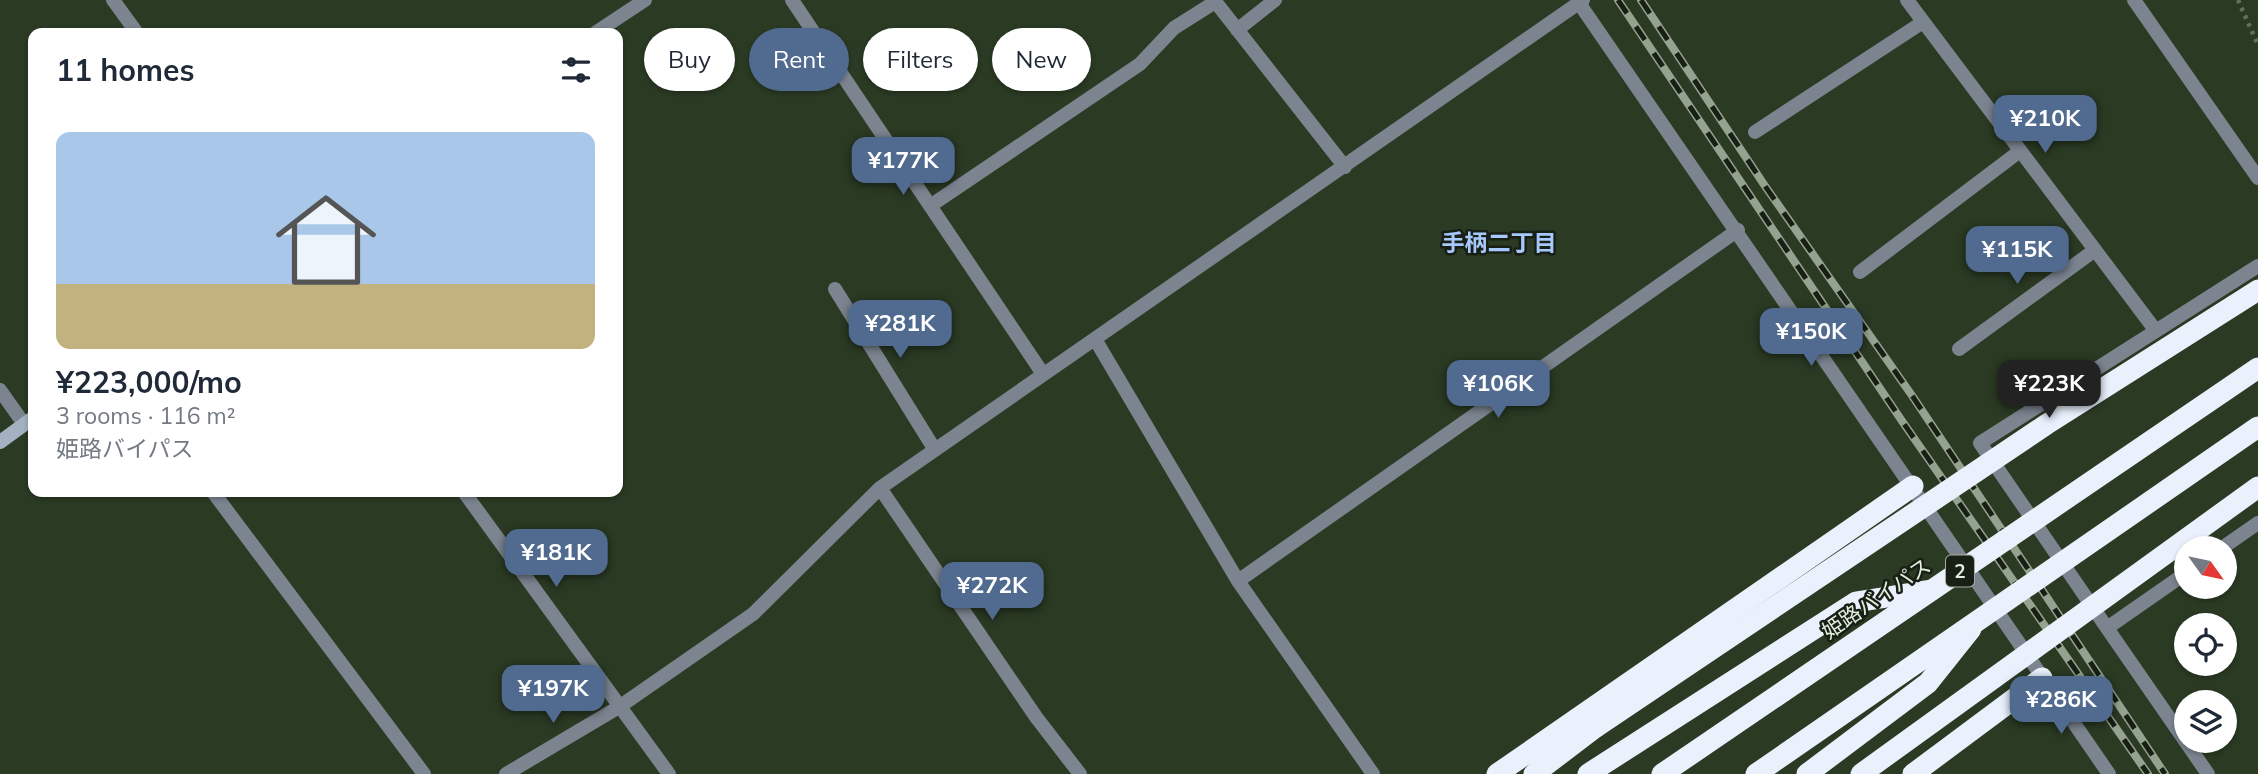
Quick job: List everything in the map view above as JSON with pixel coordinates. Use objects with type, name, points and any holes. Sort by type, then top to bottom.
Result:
[{"type":"highway","points":[[1534,774],[1596,727],[1874,539],[2258,290]]},
{"type":"highway","name":"姫路バイパス","points":[[1662,774],[2258,368]]},
{"type":"highway","name":"2","points":[[1756,774],[2258,427]]},
{"type":"highway","points":[[1497,774],[1913,486]]},
{"type":"highway","points":[[1861,774],[2258,486]]},
{"type":"highway","points":[[1588,774],[1856,602],[1931,590]]},
{"type":"highway","points":[[1807,774],[1928,682],[1978,619]]},
{"type":"highway","points":[[1913,774],[2042,678]]},
{"type":"street","points":[[113,0],[133,28]]},
{"type":"street","points":[[601,28],[626,5],[645,0]]},
{"type":"street","points":[[792,0],[1043,374]]},
{"type":"street","points":[[1237,30],[1275,0]]},
{"type":"street","points":[[1907,0],[2155,331]]},
{"type":"street","points":[[2134,0],[2258,178]]},
{"type":"street","points":[[930,206],[1140,64],[1174,27],[1214,1],[1345,167]]},
{"type":"street","points":[[506,774],[619,707],[753,614],[880,488],[1581,2],[2109,774]]},
{"type":"street","points":[[1755,132],[1923,22]]},
{"type":"street","points":[[1860,272],[2020,151]]},
{"type":"street","points":[[1238,580],[1738,230]]},
{"type":"street","points":[[1959,349],[2095,250]]},
{"type":"street","points":[[2208,774],[1980,443],[2258,266]]},
{"type":"street","points":[[835,289],[935,450]]},
{"type":"street","points":[[1095,339],[1238,580],[1373,774]]},
{"type":"street","points":[[0,390],[28,420]]},
{"type":"street","points":[[0,442],[28,422]]},
{"type":"street","points":[[880,488],[1036,717],[1080,774]]},
{"type":"street","points":[[217,497],[425,774]]},
{"type":"street","points":[[468,497],[669,774]]},
{"type":"street","points":[[2237,538],[2258,523]]},
{"type":"street","points":[[2107,628],[2174,581]]},
{"type":"path","points":[[2238,0],[2258,45]]},
{"type":"railway","points":[[1618,0],[1902,421],[2148,774]]},
{"type":"railway","points":[[1641,0],[1765,186],[1913,397],[2165,774]]},
{"type":"district","name":"手柄二丁目","points":[[1499,242]]}]
